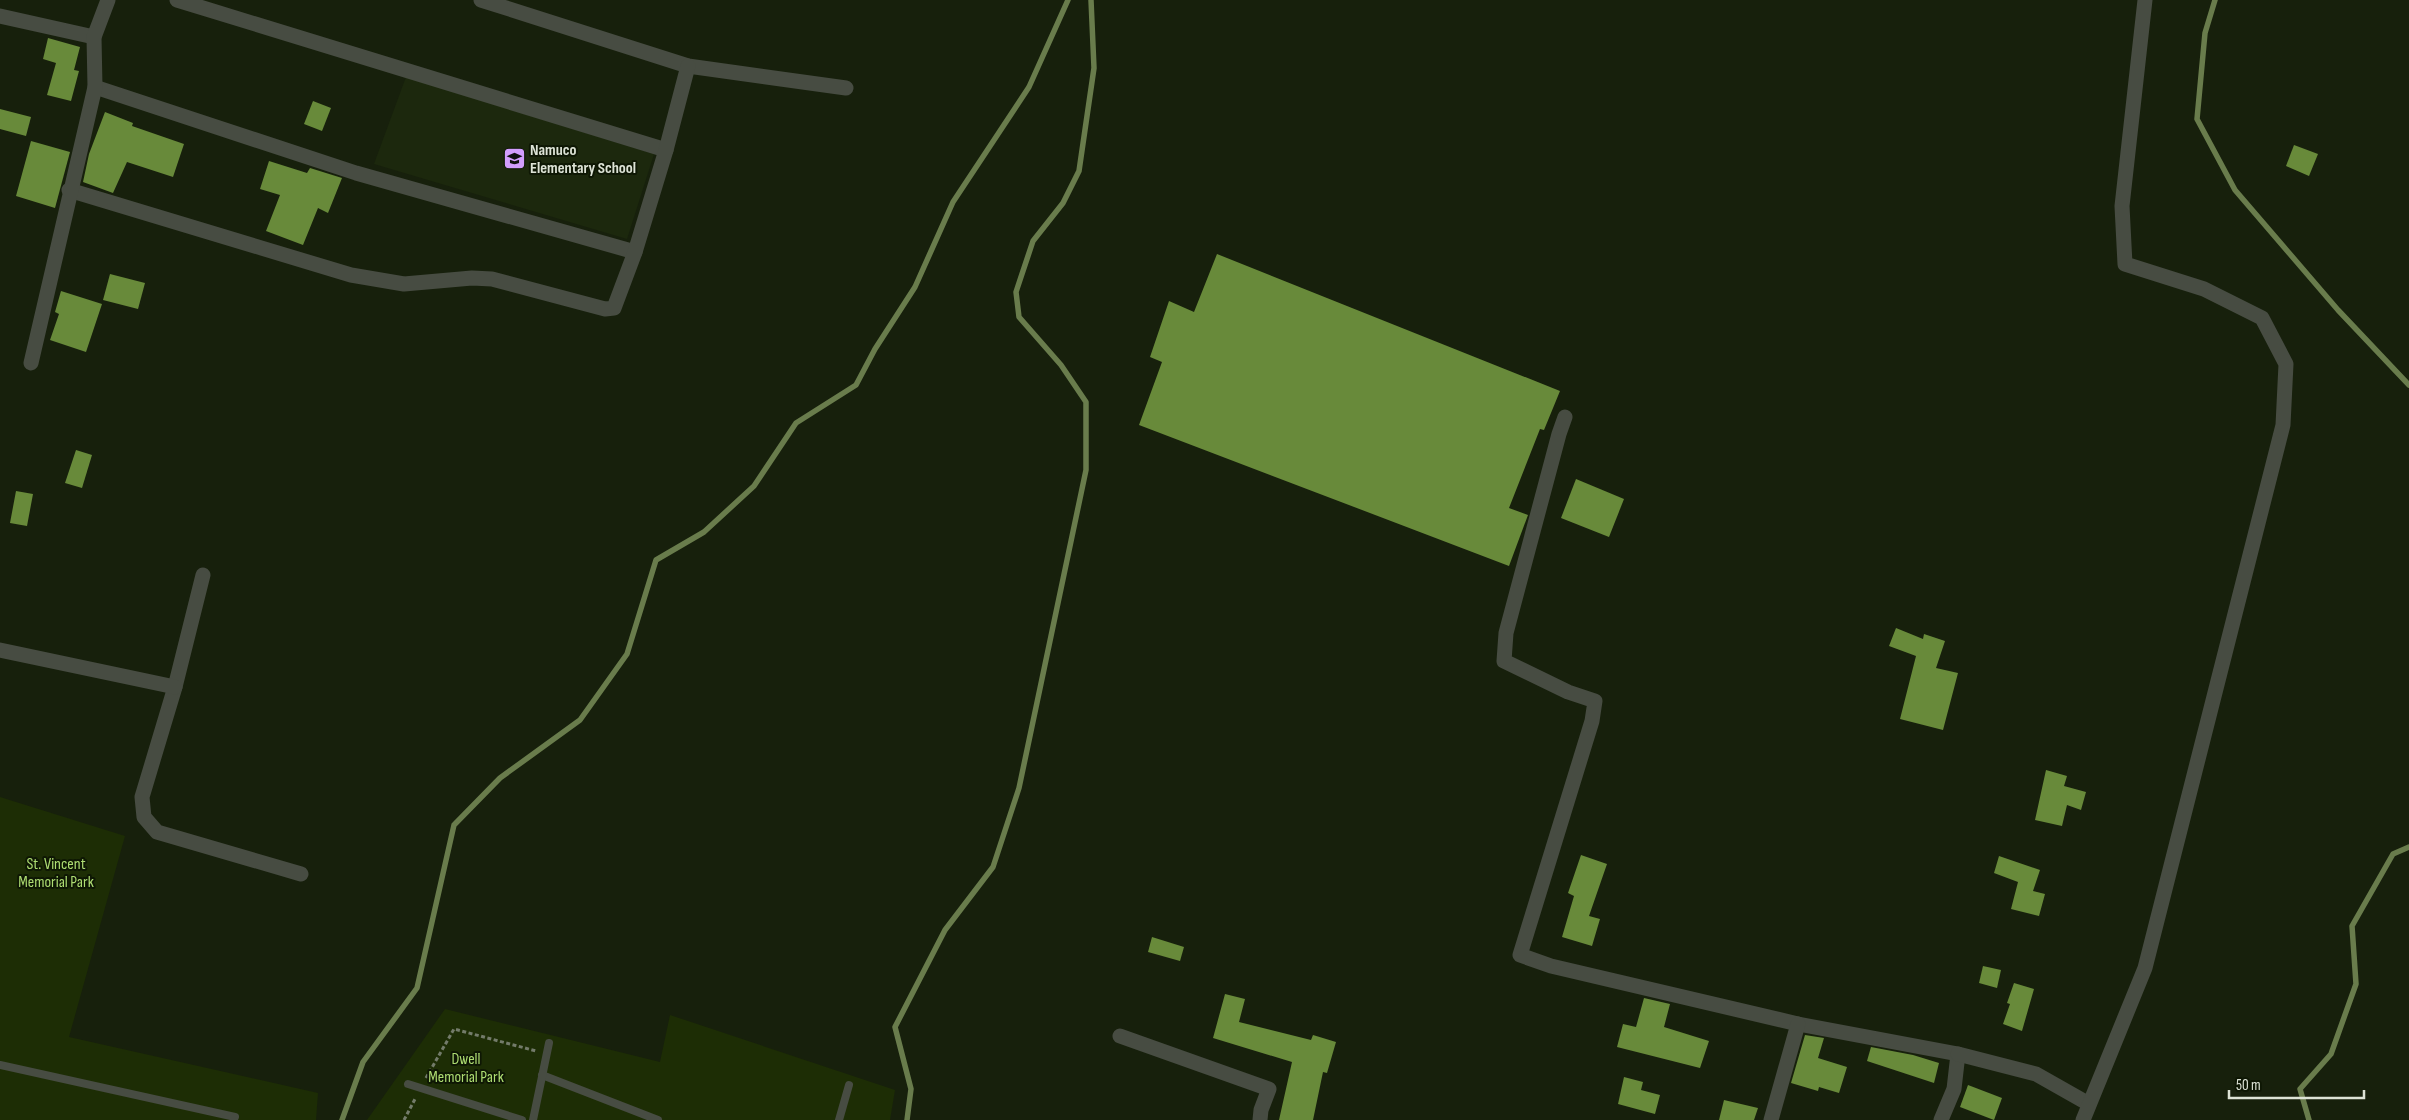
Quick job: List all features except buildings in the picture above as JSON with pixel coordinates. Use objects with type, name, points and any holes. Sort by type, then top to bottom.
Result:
[{"type":"street","points":[[31,363],[94,87],[94,37],[108,0]]},
{"type":"street","points":[[177,0],[666,150]]},
{"type":"street","points":[[481,0],[688,66],[846,88]]},
{"type":"street","points":[[2083,1120],[2145,968],[2283,425],[2286,364],[2262,318],[2204,288],[2126,264],[2122,206],[2145,0]]},
{"type":"street","points":[[0,16],[94,37]]},
{"type":"street","points":[[69,190],[351,275],[404,284],[472,278],[492,279],[605,309],[614,308],[635,252],[666,150],[688,66]]},
{"type":"street","points":[[94,87],[356,173],[635,252]]},
{"type":"street","points":[[1565,417],[1506,633],[1504,661],[1595,702],[1592,721],[1520,954],[1551,966],[1798,1024],[1958,1054],[2036,1074],[2089,1104]]},
{"type":"street","points":[[203,575],[175,687],[142,797],[144,817],[157,832],[300,874]]},
{"type":"street","points":[[0,650],[175,687]]},
{"type":"street","points":[[1771,1120],[1798,1024]]},
{"type":"street","points":[[1120,1036],[1269,1089],[1261,1110],[1260,1120]]},
{"type":"street","points":[[1941,1120],[1954,1089],[1958,1054]]},
{"type":"lane","points":[[533,1120],[549,1043]]},
{"type":"lane","points":[[0,1065],[235,1117]]},
{"type":"lane","points":[[542,1075],[658,1120]]},
{"type":"lane","points":[[408,1084],[522,1120]]},
{"type":"lane","points":[[839,1120],[849,1085]]},
{"type":"path","points":[[404,1120],[454,1029],[546,1054]]},
{"type":"shaded area","name":"Namuco Elementary School","points":[[406,77],[654,154],[627,239],[374,164]]},
{"type":"green space","name":"St. Vincent Memorial Park","points":[[0,797],[125,836],[69,1037],[318,1093],[316,1120],[0,1120]]},
{"type":"green space","name":"Dwell Memorial Park","points":[[445,1009],[660,1062],[670,1015],[895,1090],[890,1120],[367,1120]]},
{"type":"waterway","points":[[342,1120],[363,1062],[417,988],[454,825],[500,778],[580,720],[627,654],[656,560],[704,532],[754,486],[796,423],[856,385],[875,349],[915,287],[953,202],[1029,87],[1068,0]]},
{"type":"waterway","points":[[907,1120],[911,1089],[895,1027],[945,930],[993,867],[1019,788],[1086,470],[1086,402],[1061,365],[1019,317],[1016,292],[1033,241],[1063,203],[1079,171],[1094,68],[1091,0]]},
{"type":"waterway","points":[[2215,0],[2205,33],[2197,119],[2235,190],[2338,310],[2409,385]]},
{"type":"waterway","points":[[2309,1120],[2300,1089],[2331,1054],[2356,984],[2352,926],[2393,854],[2409,847]]},
{"type":"place","name":"Namuco Elementary School","points":[[514,159]]}]
